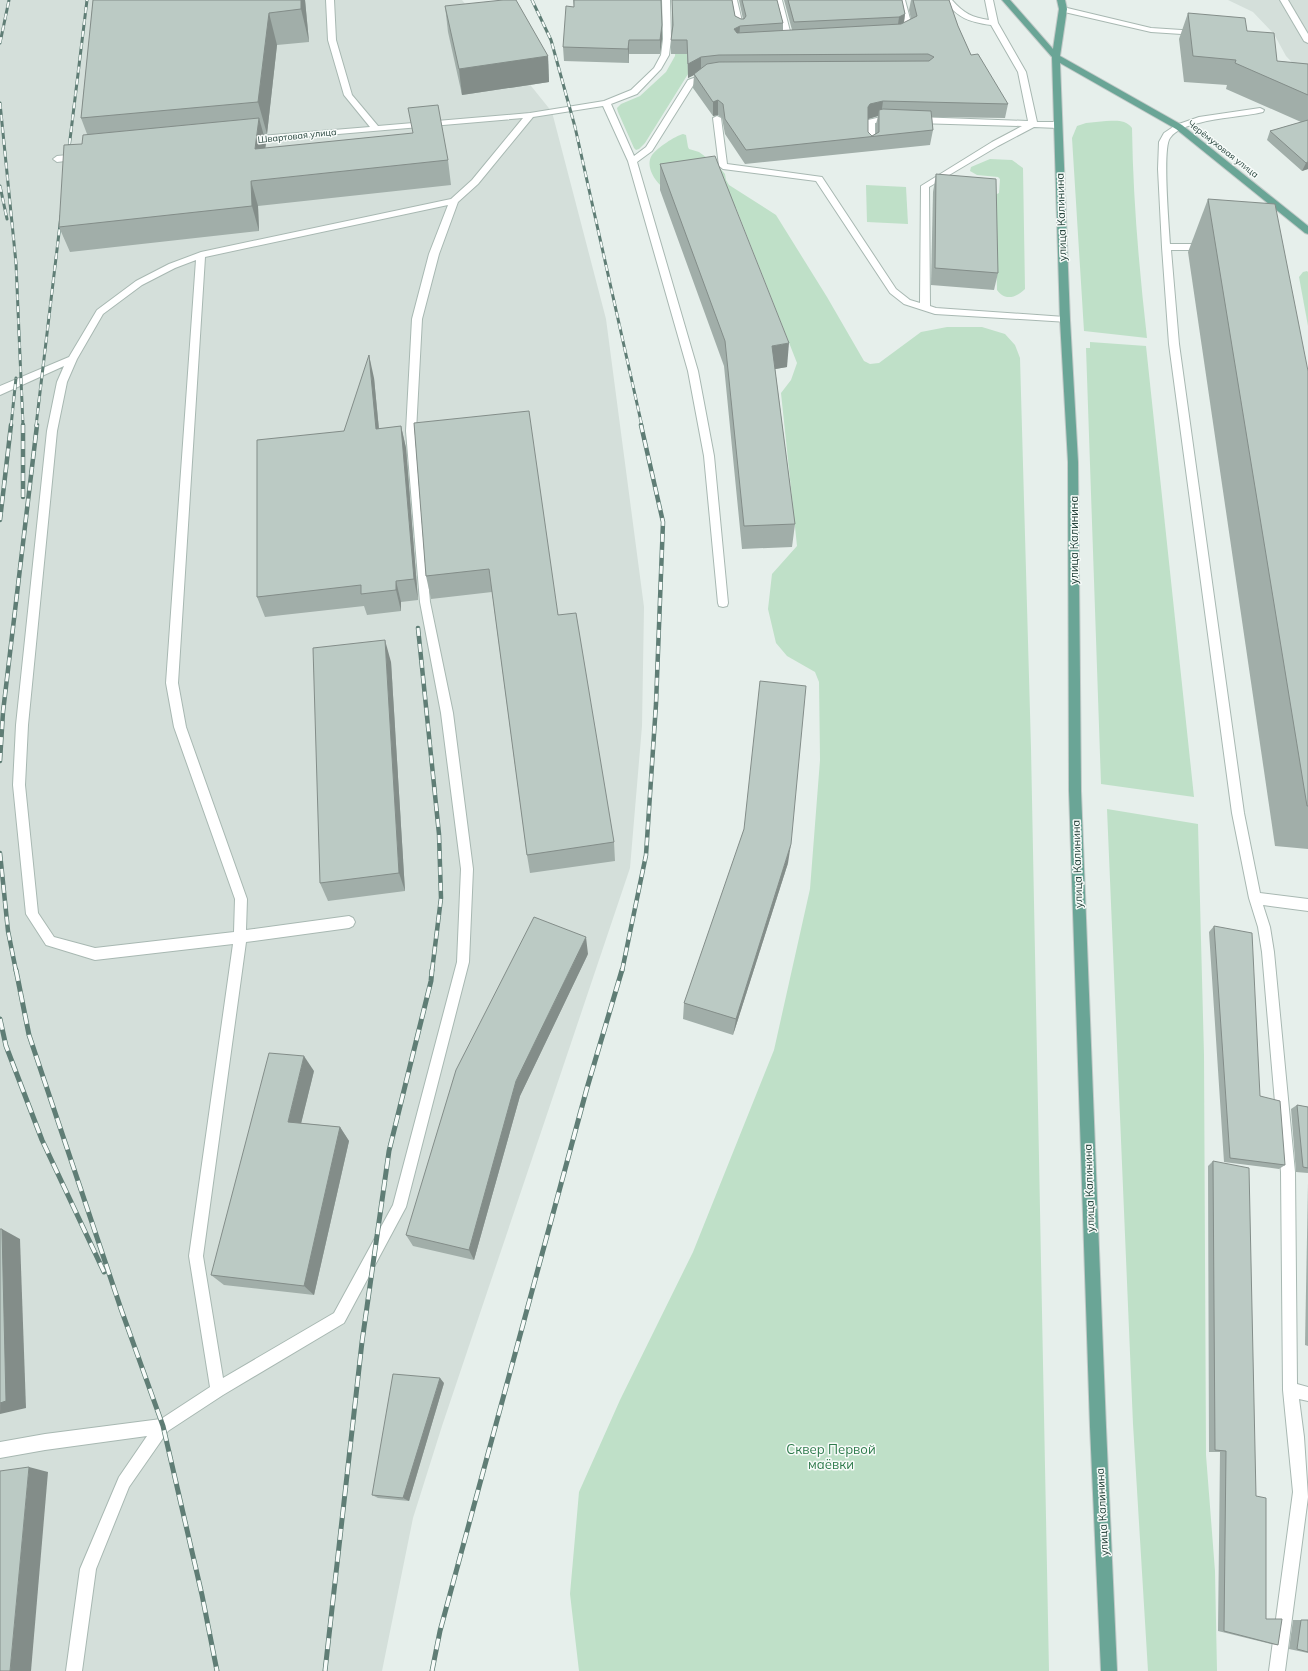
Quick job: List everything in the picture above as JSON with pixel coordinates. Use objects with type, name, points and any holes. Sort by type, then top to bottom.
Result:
[{"type":"main road","points":[[1006,0],[1056,57]]},
{"type":"main road","name":"улица Калинина","points":[[1061,0],[1063,9],[1056,57],[1065,320],[1073,462],[1075,791],[1098,1427],[1109,1671]]},
{"type":"main road","name":"Черёмуховая улица","points":[[1056,57],[1179,127],[1308,231]]},
{"type":"lane","points":[[330,0],[332,40],[348,95],[375,128]]},
{"type":"lane","name":"Швартовая улица","points":[[241,141],[530,115],[606,103],[634,92],[657,69],[665,56],[667,39],[666,0]]},
{"type":"lane","points":[[733,0],[740,30]]},
{"type":"lane","points":[[778,0],[786,42],[805,40]]},
{"type":"lane","points":[[891,36],[899,35],[909,30],[901,0]]},
{"type":"lane","points":[[948,0],[965,17],[972,20],[994,22]]},
{"type":"lane","points":[[990,0],[994,22],[1022,72],[1033,124]]},
{"type":"lane","points":[[1284,0],[1308,41]]},
{"type":"lane","points":[[1063,9],[1151,30],[1204,33]]},
{"type":"lane","points":[[632,161],[649,149],[691,82],[704,75],[718,73]]},
{"type":"lane","points":[[606,103],[619,129],[632,161],[693,371],[709,456],[723,603]]},
{"type":"lane","points":[[1260,110],[1199,120],[1179,127],[1167,135],[1163,142],[1162,169],[1166,247],[1174,344],[1238,813],[1255,898],[1264,928],[1268,952],[1288,1172],[1290,1390],[1301,1492],[1276,1671]]},
{"type":"lane","points":[[74,1671],[88,1569],[124,1482],[163,1426],[218,1390],[339,1318],[399,1207],[463,962],[467,869],[447,713],[425,602],[411,431],[417,319],[434,254],[454,201],[475,182],[530,115]]},
{"type":"lane","points":[[717,118],[724,166],[819,179],[893,291],[907,302],[935,311],[1065,320]]},
{"type":"lane","points":[[871,146],[871,122],[875,120],[1058,125]]},
{"type":"lane","points":[[925,308],[926,186],[995,144],[1033,124]]},
{"type":"lane","points":[[57,159],[91,156]]},
{"type":"lane","points":[[349,922],[240,937],[95,954],[50,941],[32,914],[19,785],[22,726],[52,431],[62,382],[72,359],[100,312],[139,283],[172,266],[201,255],[454,201]]},
{"type":"lane","points":[[1166,247],[1212,248]]},
{"type":"lane","points":[[201,255],[172,683],[180,727],[241,899],[240,937],[196,1256],[218,1390]]},
{"type":"lane","points":[[0,392],[72,359]]},
{"type":"lane","points":[[1255,898],[1308,905]]},
{"type":"lane","points":[[1290,1390],[1308,1394]]},
{"type":"lane","points":[[0,1450],[45,1442],[163,1426]]},
{"type":"lane","points":[[1296,1437],[1308,1454]]},
{"type":"shaded area","points":[[0,0],[462,0],[552,112],[606,319],[644,607],[642,726],[630,868],[442,1426],[413,1518],[382,1671],[0,1671]]},
{"type":"shaded area","points":[[1228,0],[1308,0],[1308,79],[1286,56],[1274,34],[1253,12]]},
{"type":"green space","points":[[679,34],[693,66],[645,143],[636,150],[617,108],[621,104],[640,96],[666,72],[675,56],[676,39]]},
{"type":"green space","points":[[1106,121],[1123,122],[1132,128],[1137,233],[1147,338],[1084,331],[1072,138],[1077,126],[1086,123]]},
{"type":"green space","name":"Сквер Первой маёвки","points":[[683,134],[686,135],[689,149],[699,152],[718,166],[725,174],[729,185],[776,215],[827,297],[864,361],[870,364],[879,363],[921,332],[947,327],[982,327],[1005,334],[1015,345],[1020,358],[1031,748],[1049,1671],[579,1671],[570,1594],[579,1492],[620,1400],[693,1252],[774,1050],[810,889],[820,760],[819,682],[815,672],[787,656],[776,643],[768,609],[772,574],[797,546],[781,393],[791,380],[797,363],[736,208],[667,190],[659,184],[653,175],[650,165],[652,155],[666,143]]},
{"type":"green space","points":[[990,159],[1012,160],[1023,168],[1025,289],[1011,297],[1003,296],[997,290],[995,195],[999,193],[1000,179],[998,177],[977,175],[970,171],[971,167]]},
{"type":"green space","points":[[866,185],[906,187],[908,224],[867,222]]},
{"type":"green space","points":[[1307,271],[1308,326],[1299,277],[1303,272]]},
{"type":"green space","points":[[1090,342],[1146,346],[1194,797],[1101,784],[1086,348],[1090,348]]},
{"type":"green space","points":[[1107,809],[1198,824],[1204,1055],[1206,1455],[1215,1571],[1217,1671],[1148,1671],[1133,1424]]},
{"type":"building","points":[[93,0],[301,0],[301,9],[269,13],[258,102],[81,118]]},
{"type":"building","points":[[516,0],[548,56],[459,69],[445,6]]},
{"type":"building","points":[[574,0],[661,0],[662,25],[660,40],[629,40],[628,49],[563,47],[566,6],[574,7]]},
{"type":"building","points":[[672,0],[732,0],[735,16],[744,19],[746,16],[742,0],[777,0],[783,23],[740,26],[734,29],[737,33],[901,24],[917,16],[913,0],[949,0],[958,26],[971,55],[978,54],[1008,104],[883,101],[870,104],[868,107],[868,132],[872,136],[879,132],[879,110],[883,109],[931,111],[933,130],[746,150],[725,119],[723,104],[718,100],[713,102],[694,74],[707,64],[719,62],[929,61],[934,57],[928,54],[719,55],[701,57],[688,64],[687,40],[671,40],[673,25]]},
{"type":"building","points":[[788,0],[902,0],[905,14],[899,17],[794,22]]},
{"type":"building","points":[[1188,13],[1245,18],[1247,31],[1274,33],[1277,61],[1308,64],[1308,95],[1235,63],[1236,60],[1193,56]]},
{"type":"building","points":[[438,105],[448,160],[251,181],[252,206],[59,227],[64,145],[82,144],[83,135],[259,118],[255,149],[413,133],[408,108]]},
{"type":"building","points":[[1308,120],[1308,162],[1306,163],[1270,131]]},
{"type":"building","points":[[715,156],[789,343],[772,346],[795,524],[744,526],[725,341],[660,164]]},
{"type":"building","points":[[936,174],[996,179],[998,273],[935,268]]},
{"type":"building","points":[[1208,199],[1275,204],[1308,371],[1308,806],[1307,806]]},
{"type":"building","points":[[369,355],[376,429],[401,426],[414,579],[396,581],[396,590],[361,594],[361,585],[257,597],[257,440],[344,431]]},
{"type":"building","points":[[529,411],[558,615],[576,613],[614,842],[527,855],[489,569],[426,576],[414,423]]},
{"type":"building","points":[[385,640],[399,873],[320,883],[313,648]]},
{"type":"building","points":[[760,681],[806,686],[791,844],[736,1019],[684,1003],[744,829]]},
{"type":"building","points":[[534,917],[586,937],[516,1081],[469,1250],[406,1235],[456,1070]]},
{"type":"building","points":[[1214,926],[1252,933],[1260,1096],[1280,1101],[1285,1165],[1230,1158]]},
{"type":"building","points":[[269,1053],[304,1056],[288,1122],[340,1127],[304,1286],[211,1275]]},
{"type":"building","points":[[1297,1105],[1308,1107],[1308,1168],[1303,1167]]},
{"type":"building","points":[[1213,1161],[1249,1168],[1256,1496],[1266,1498],[1266,1619],[1282,1619],[1278,1645],[1224,1631],[1226,1451],[1215,1450]]},
{"type":"building","points":[[0,1229],[2,1229],[6,1401],[0,1403]]},
{"type":"building","points":[[393,1374],[440,1378],[403,1498],[372,1495]]},
{"type":"building","points":[[29,1467],[10,1671],[0,1671],[0,1471]]},
{"type":"building","points":[[1301,1620],[1308,1620],[1308,1652],[1297,1649]]},
{"type":"railway","points":[[0,43],[9,0]]},
{"type":"railway","points":[[68,156],[87,0]]},
{"type":"railway","points":[[532,0],[551,40],[575,127],[642,426]]},
{"type":"railway","points":[[0,103],[16,263],[23,426]]},
{"type":"railway","points":[[0,186],[7,219]]},
{"type":"railway","points":[[36,426],[61,216]]},
{"type":"railway","points":[[11,426],[16,378]]},
{"type":"railway","points":[[0,520],[11,425]]},
{"type":"railway","points":[[0,761],[3,712],[37,425]]},
{"type":"railway","points":[[622,971],[646,855],[656,704],[663,522],[641,425]]},
{"type":"railway","points":[[23,426],[23,497]]},
{"type":"railway","points":[[418,628],[439,834],[441,898],[432,971]]},
{"type":"railway","points":[[0,853],[8,931],[16,971]]},
{"type":"railway","points":[[16,970],[29,1035],[121,1309],[163,1426],[202,1595],[217,1671]]},
{"type":"railway","points":[[325,1671],[362,1342],[389,1151],[431,981],[432,970]]},
{"type":"railway","points":[[432,1671],[440,1631],[587,1088],[622,970]]},
{"type":"railway","points":[[0,1019],[6,1046],[42,1140],[104,1272]]}]
